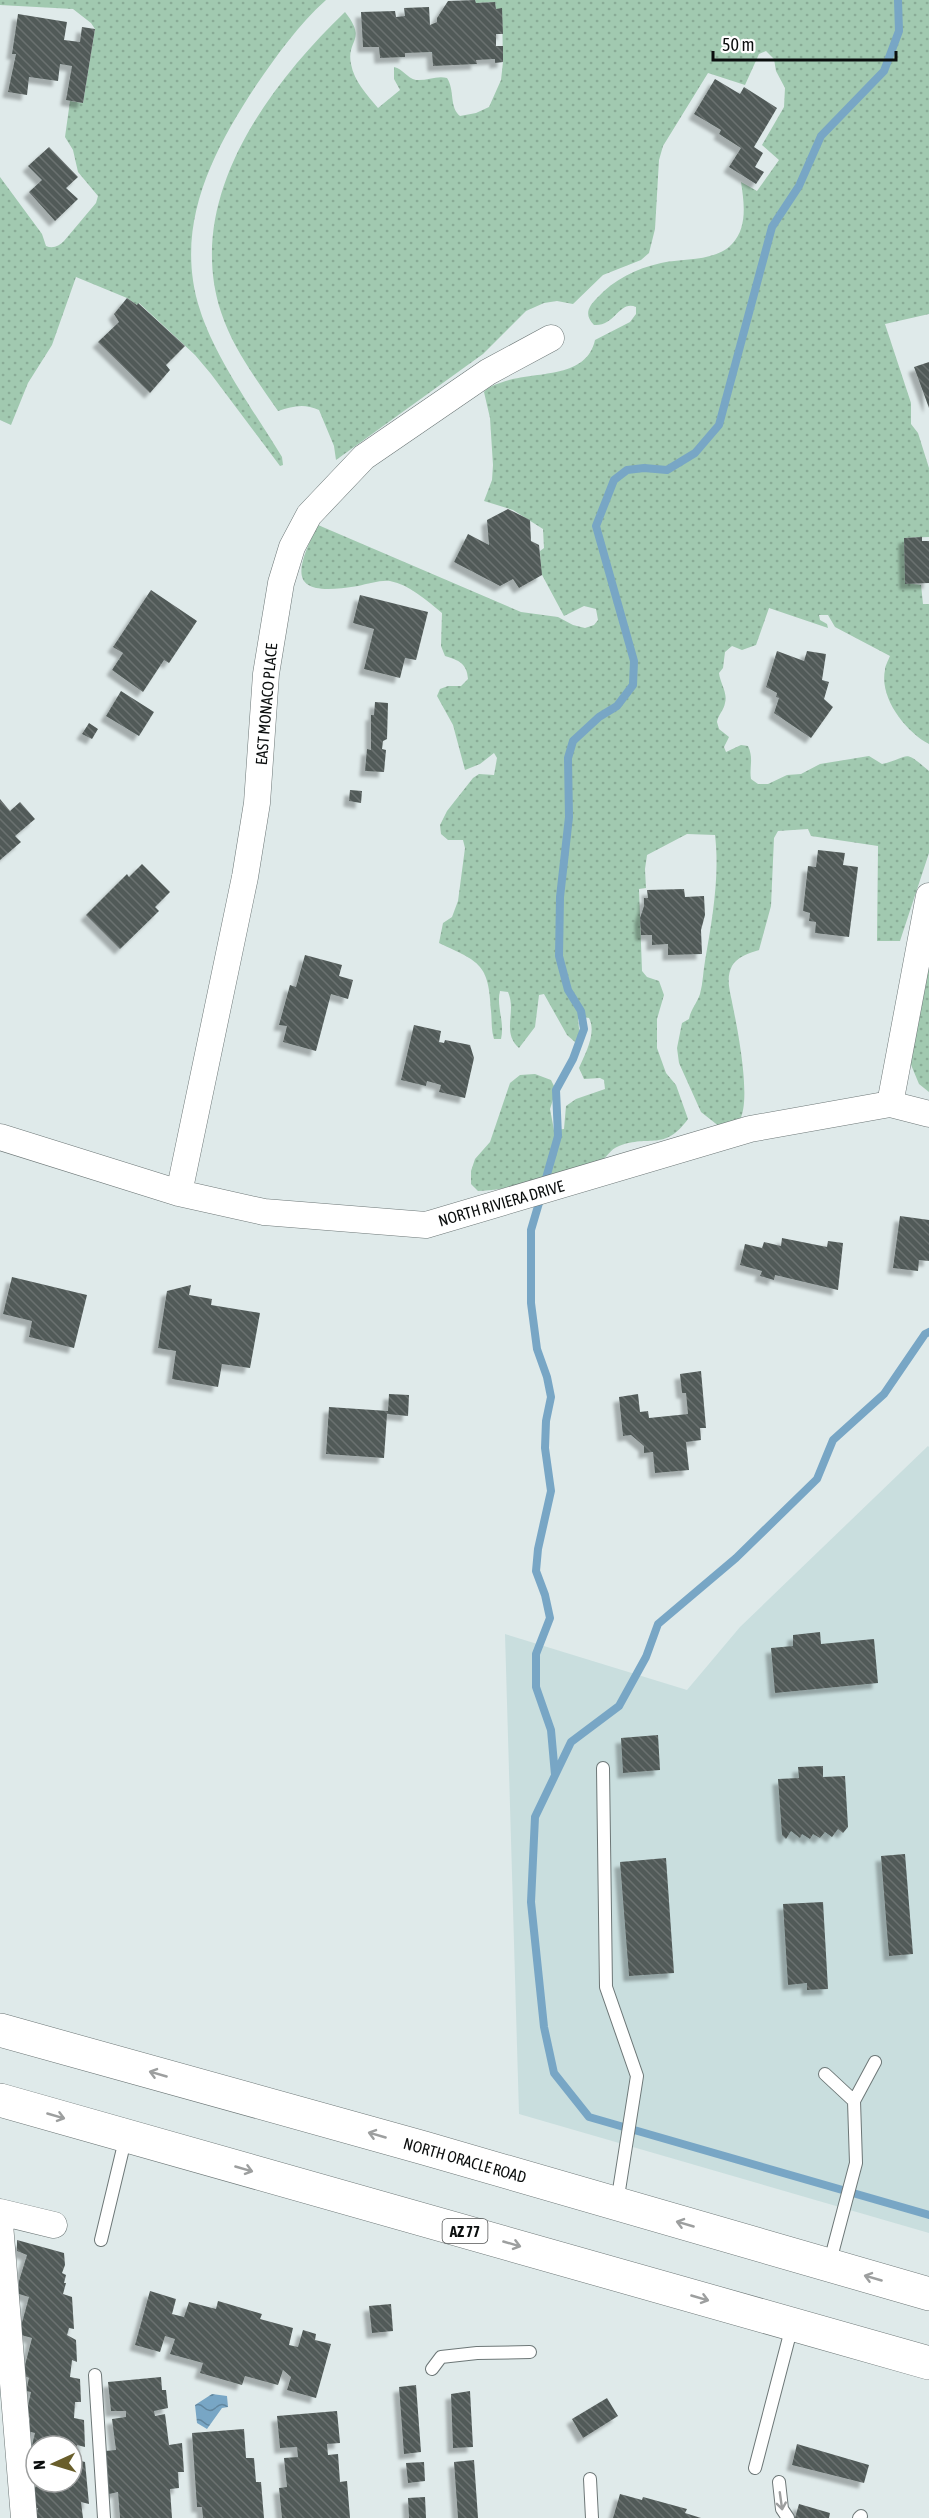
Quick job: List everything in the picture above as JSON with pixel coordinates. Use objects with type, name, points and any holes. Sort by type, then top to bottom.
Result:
[{"type":"highway","name":"NORTH ORACLE ROAD","points":[[0,2030],[413,2145],[929,2294]]},
{"type":"highway","name":"AZ 77","points":[[0,2100],[929,2363]]},
{"type":"street","name":"EAST MONACO PLACE","points":[[179,1193],[245,877],[257,803],[266,674],[280,583],[292,547],[309,515],[364,457],[488,372],[551,338]]},
{"type":"street","points":[[890,1104],[929,896]]},
{"type":"street","name":"NORTH RIVIERA DRIVE","points":[[0,1137],[179,1193],[264,1212],[426,1225],[750,1130],[890,1104],[929,1114]]},
{"type":"street","points":[[0,2212],[54,2225]]},
{"type":"street","points":[[0,2224],[24,2518]]},
{"type":"lane","points":[[603,1768],[606,1987],[637,2076],[617,2205]]},
{"type":"lane","points":[[829,2266],[856,2163],[854,2101],[874,2062]]},
{"type":"lane","points":[[825,2074],[854,2101]]},
{"type":"lane","points":[[101,2240],[126,2135]]},
{"type":"lane","points":[[755,2468],[792,2325]]},
{"type":"lane","points":[[432,2369],[441,2357],[477,2353],[530,2352]]},
{"type":"lane","points":[[95,2375],[104,2518]]},
{"type":"lane","points":[[591,2479],[592,2518]]},
{"type":"lane","points":[[779,2482],[782,2509],[788,2518]]},
{"type":"shaded area","points":[[928,1446],[929,2233],[519,2114],[505,1634],[687,1690],[740,1627]]},
{"type":"green space","points":[[0,0],[326,0],[306,19],[281,51],[257,84],[225,136],[202,191],[194,220],[191,249],[193,279],[200,310],[215,347],[282,457],[283,465],[280,466],[195,355],[139,303],[137,305],[127,298],[76,277],[52,345],[28,383],[11,425],[0,420],[0,177],[42,234],[46,246],[49,247],[64,241],[96,203],[98,196],[78,172],[73,150],[65,137],[70,101],[83,103],[95,29],[73,9],[0,5]]},
{"type":"green space","points":[[475,0],[929,0],[929,314],[885,324],[911,403],[911,424],[918,433],[929,468],[929,537],[904,538],[906,583],[921,585],[923,604],[929,604],[929,744],[903,723],[890,703],[884,681],[890,656],[835,627],[828,615],[819,615],[820,620],[827,624],[828,628],[769,608],[756,645],[742,650],[732,646],[725,652],[723,668],[719,673],[726,699],[717,722],[719,729],[729,737],[724,747],[726,752],[741,745],[748,746],[751,755],[751,779],[758,784],[768,784],[787,775],[801,774],[820,764],[869,756],[882,764],[907,756],[929,771],[929,853],[900,941],[877,941],[878,846],[811,836],[808,829],[778,831],[774,838],[771,906],[759,950],[737,960],[729,976],[743,1066],[744,1099],[743,1112],[739,1121],[720,1127],[701,1112],[679,1063],[677,1048],[682,1023],[689,1019],[702,986],[717,866],[715,835],[687,834],[647,855],[646,888],[639,889],[642,971],[647,977],[659,981],[664,995],[657,1019],[657,1048],[666,1073],[676,1085],[688,1119],[679,1129],[664,1139],[639,1141],[619,1146],[592,1166],[525,1184],[478,1191],[471,1184],[471,1171],[475,1159],[490,1142],[510,1083],[520,1075],[535,1074],[551,1080],[556,1090],[550,1109],[554,1130],[564,1129],[566,1106],[576,1099],[605,1089],[604,1080],[584,1079],[579,1068],[591,1037],[591,1024],[589,1018],[578,1019],[580,1038],[575,1042],[567,1035],[544,994],[539,995],[535,1027],[519,1048],[511,1035],[511,1007],[508,992],[500,991],[502,1033],[501,1039],[494,1039],[488,983],[480,966],[473,960],[439,943],[443,923],[452,917],[458,901],[465,848],[463,840],[448,840],[441,834],[440,825],[447,811],[473,778],[479,774],[494,775],[497,758],[494,753],[480,764],[465,770],[453,725],[437,696],[440,689],[448,686],[461,686],[468,679],[466,669],[458,661],[445,656],[441,646],[442,613],[418,594],[390,581],[336,589],[309,586],[303,580],[301,570],[304,558],[318,525],[521,612],[558,617],[585,628],[594,625],[598,620],[596,609],[584,606],[564,616],[541,573],[540,551],[544,548],[543,529],[513,510],[484,501],[492,480],[493,465],[490,418],[484,392],[493,385],[513,379],[569,368],[581,362],[590,353],[595,340],[630,322],[636,314],[636,307],[625,307],[601,325],[594,325],[589,318],[588,311],[594,301],[618,280],[652,265],[708,257],[725,250],[732,244],[743,222],[741,182],[757,191],[779,160],[762,145],[784,107],[785,88],[776,71],[774,59],[766,51],[759,54],[745,85],[708,73],[663,146],[659,160],[655,229],[649,253],[641,260],[603,275],[573,304],[557,301],[544,303],[526,311],[483,354],[336,460],[334,446],[319,410],[308,406],[298,406],[278,411],[246,364],[226,326],[213,270],[214,228],[223,187],[240,148],[262,110],[288,75],[345,12],[352,22],[356,35],[350,56],[355,76],[378,108],[400,90],[394,79],[394,67],[416,80],[447,78],[454,108],[460,116],[476,113],[489,107],[501,80],[502,9],[496,9],[495,2],[476,3]]},
{"type":"green space","points":[[929,958],[929,1092],[919,1084],[909,1060]]},
{"type":"water","points":[[212,2394],[227,2396],[228,2407],[222,2408],[207,2429],[197,2423],[195,2405]]},
{"type":"building","points":[[475,0],[476,3],[495,2],[496,9],[502,8],[503,34],[496,34],[496,46],[503,46],[503,62],[495,63],[495,59],[476,60],[477,64],[433,66],[432,52],[405,53],[405,57],[380,58],[379,47],[363,47],[361,12],[395,11],[396,17],[405,16],[404,8],[429,7],[430,25],[437,22],[437,18],[448,1]]},
{"type":"building","points":[[18,14],[67,22],[64,40],[80,42],[82,27],[95,29],[83,103],[66,100],[72,66],[60,64],[58,81],[29,77],[27,95],[8,92],[16,54],[12,54]]},
{"type":"building","points":[[715,79],[740,94],[744,87],[777,108],[754,147],[763,153],[755,167],[764,172],[756,184],[729,167],[741,148],[719,134],[721,130],[694,114]]},
{"type":"building","points":[[49,147],[78,177],[66,188],[78,199],[55,221],[29,192],[42,180],[28,166]]},
{"type":"building","points":[[127,298],[137,305],[138,303],[185,346],[166,365],[170,370],[150,393],[98,342],[119,322],[114,314]]},
{"type":"building","points":[[929,362],[929,408],[914,367]]},
{"type":"building","points":[[508,509],[530,520],[531,541],[539,545],[542,575],[519,588],[513,579],[500,586],[454,562],[468,534],[489,545],[487,520]]},
{"type":"building","points":[[922,537],[922,541],[929,541],[929,583],[905,584],[904,538]]},
{"type":"building","points":[[151,590],[197,621],[169,663],[164,660],[143,692],[112,670],[123,653],[113,647]]},
{"type":"building","points":[[360,595],[428,612],[416,660],[405,658],[400,678],[364,669],[374,629],[353,623]]},
{"type":"building","points":[[777,651],[804,661],[807,651],[826,654],[822,680],[829,682],[824,699],[833,707],[811,738],[774,713],[779,698],[776,697],[777,693],[766,687]]},
{"type":"building","points":[[121,691],[154,712],[139,736],[106,716]]},
{"type":"building","points":[[375,702],[388,703],[387,739],[383,741],[382,749],[386,750],[384,772],[365,771],[367,749],[371,750],[371,715],[374,715]]},
{"type":"building","points":[[89,723],[98,729],[92,739],[82,734]]},
{"type":"building","points":[[350,790],[362,791],[361,803],[349,801]]},
{"type":"building","points":[[0,799],[10,811],[20,802],[35,819],[15,836],[21,842],[0,860]]},
{"type":"building","points":[[818,850],[845,853],[843,865],[858,867],[849,937],[815,933],[816,922],[809,921],[810,913],[803,911],[808,866],[816,867]]},
{"type":"building","points":[[142,864],[170,892],[155,907],[159,911],[120,949],[86,915],[127,874],[129,877]]},
{"type":"building","points":[[684,889],[685,897],[704,896],[705,915],[701,930],[702,954],[668,955],[668,944],[652,945],[652,935],[641,935],[640,918],[644,898],[648,898],[647,890]]},
{"type":"building","points":[[305,955],[342,965],[339,976],[353,980],[348,999],[331,994],[316,1051],[283,1042],[287,1026],[279,1025],[290,985],[296,987]]},
{"type":"building","points":[[414,1025],[441,1031],[439,1042],[444,1043],[445,1040],[470,1045],[474,1058],[465,1098],[439,1092],[441,1085],[427,1081],[426,1086],[401,1080]]},
{"type":"building","points":[[900,1216],[929,1220],[929,1261],[919,1260],[918,1271],[893,1268]]},
{"type":"building","points":[[782,1238],[827,1247],[828,1241],[843,1243],[838,1290],[775,1275],[774,1280],[760,1276],[762,1271],[740,1265],[745,1244],[762,1248],[764,1242],[781,1246]]},
{"type":"building","points":[[12,1277],[87,1295],[74,1348],[29,1337],[32,1321],[3,1314]]},
{"type":"building","points":[[191,1285],[189,1295],[212,1299],[211,1305],[260,1313],[250,1368],[222,1364],[218,1387],[172,1379],[176,1351],[158,1348],[167,1291]]},
{"type":"building","points":[[701,1371],[706,1428],[700,1428],[701,1440],[686,1442],[689,1470],[655,1473],[653,1452],[644,1453],[644,1446],[631,1435],[623,1436],[619,1397],[638,1394],[640,1412],[648,1411],[649,1418],[688,1414],[686,1393],[682,1393],[680,1374]]},
{"type":"building","points":[[389,1394],[409,1395],[408,1416],[387,1414],[384,1458],[326,1454],[329,1407],[388,1411]]},
{"type":"building","points":[[820,1632],[821,1644],[874,1639],[878,1683],[775,1693],[771,1648],[793,1646],[793,1635]]},
{"type":"building","points":[[658,1735],[660,1770],[623,1773],[621,1738]]},
{"type":"building","points":[[823,1766],[823,1777],[845,1776],[848,1827],[843,1833],[838,1829],[832,1837],[825,1832],[820,1838],[813,1834],[810,1839],[802,1834],[800,1838],[791,1831],[786,1839],[782,1835],[778,1779],[799,1778],[798,1767]]},
{"type":"building","points":[[905,1854],[913,1954],[889,1956],[881,1856]]},
{"type":"building","points":[[666,1858],[674,1973],[629,1976],[620,1862]]},
{"type":"building","points":[[823,1902],[828,1989],[807,1990],[807,1983],[788,1985],[783,1904]]},
{"type":"building","points":[[17,2240],[64,2253],[65,2265],[62,2273],[66,2275],[64,2283],[66,2283],[63,2294],[72,2297],[74,2329],[69,2328],[67,2335],[76,2340],[77,2362],[72,2360],[70,2377],[80,2379],[81,2402],[75,2402],[74,2418],[84,2420],[85,2447],[84,2434],[35,2434],[27,2431],[30,2419],[27,2410],[31,2392],[26,2391],[29,2378],[25,2376],[24,2369],[32,2338],[21,2335],[21,2326],[29,2297],[19,2294],[19,2281],[27,2255],[17,2251]]},
{"type":"building","points":[[150,2291],[176,2299],[172,2314],[184,2317],[189,2302],[216,2309],[218,2301],[262,2314],[260,2319],[293,2328],[289,2345],[298,2347],[303,2330],[316,2334],[315,2340],[331,2344],[316,2398],[287,2390],[291,2377],[283,2370],[278,2385],[245,2376],[242,2385],[200,2373],[203,2363],[170,2354],[175,2339],[165,2336],[160,2352],[135,2345]]},
{"type":"building","points":[[391,2304],[393,2331],[372,2333],[369,2306]]},
{"type":"building","points":[[161,2377],[162,2390],[166,2390],[168,2408],[154,2411],[155,2416],[165,2414],[169,2445],[182,2443],[184,2472],[178,2472],[179,2488],[170,2489],[172,2518],[120,2518],[118,2492],[109,2494],[105,2451],[116,2450],[112,2419],[126,2417],[126,2411],[111,2411],[108,2382]]},
{"type":"building","points":[[416,2385],[421,2452],[404,2454],[399,2387]]},
{"type":"building","points":[[470,2391],[473,2447],[453,2448],[451,2394]]},
{"type":"building","points":[[607,2398],[618,2416],[583,2438],[572,2419]]},
{"type":"building","points":[[337,2411],[340,2443],[327,2444],[328,2455],[338,2454],[340,2482],[347,2481],[350,2518],[282,2518],[279,2488],[287,2487],[284,2458],[298,2457],[297,2447],[280,2448],[277,2416]]},
{"type":"building","points":[[244,2429],[246,2458],[254,2458],[256,2482],[261,2482],[264,2518],[203,2518],[202,2507],[197,2507],[192,2433]]},
{"type":"building","points":[[797,2444],[869,2465],[864,2483],[792,2465]]},
{"type":"building","points":[[474,2460],[478,2518],[458,2518],[454,2462]]},
{"type":"building","points":[[85,2462],[89,2504],[81,2502],[83,2518],[35,2518],[38,2508],[36,2508],[33,2494],[84,2494]]},
{"type":"building","points":[[424,2462],[425,2481],[408,2483],[406,2463]]},
{"type":"building","points":[[620,2494],[642,2500],[643,2497],[687,2509],[685,2513],[701,2518],[613,2518]]},
{"type":"building","points":[[425,2497],[426,2518],[409,2518],[408,2498]]},
{"type":"building","points":[[799,2504],[830,2513],[829,2518],[795,2518]]},
{"type":"waterway","points":[[544,1185],[558,1136],[556,1090],[573,1059],[584,1029],[581,1011],[568,990],[559,956],[560,897],[569,817],[568,758],[573,741],[599,717],[617,706],[633,685],[634,661],[596,526],[614,480],[627,470],[644,468],[667,470],[695,453],[719,425],[772,227],[799,186],[821,136],[884,71],[899,31],[898,0]]},
{"type":"waterway","points":[[541,1196],[531,1230],[531,1303],[537,1349],[551,1397],[546,1421],[545,1448],[551,1491],[538,1549],[536,1571],[550,1618],[536,1654],[536,1687],[551,1730],[555,1775]]},
{"type":"waterway","points":[[929,1332],[925,1334],[884,1394],[833,1440],[817,1479],[736,1558],[658,1624],[646,1657],[619,1706],[571,1742],[535,1817],[531,1902],[544,2027],[554,2073],[589,2117],[929,2215]]}]
